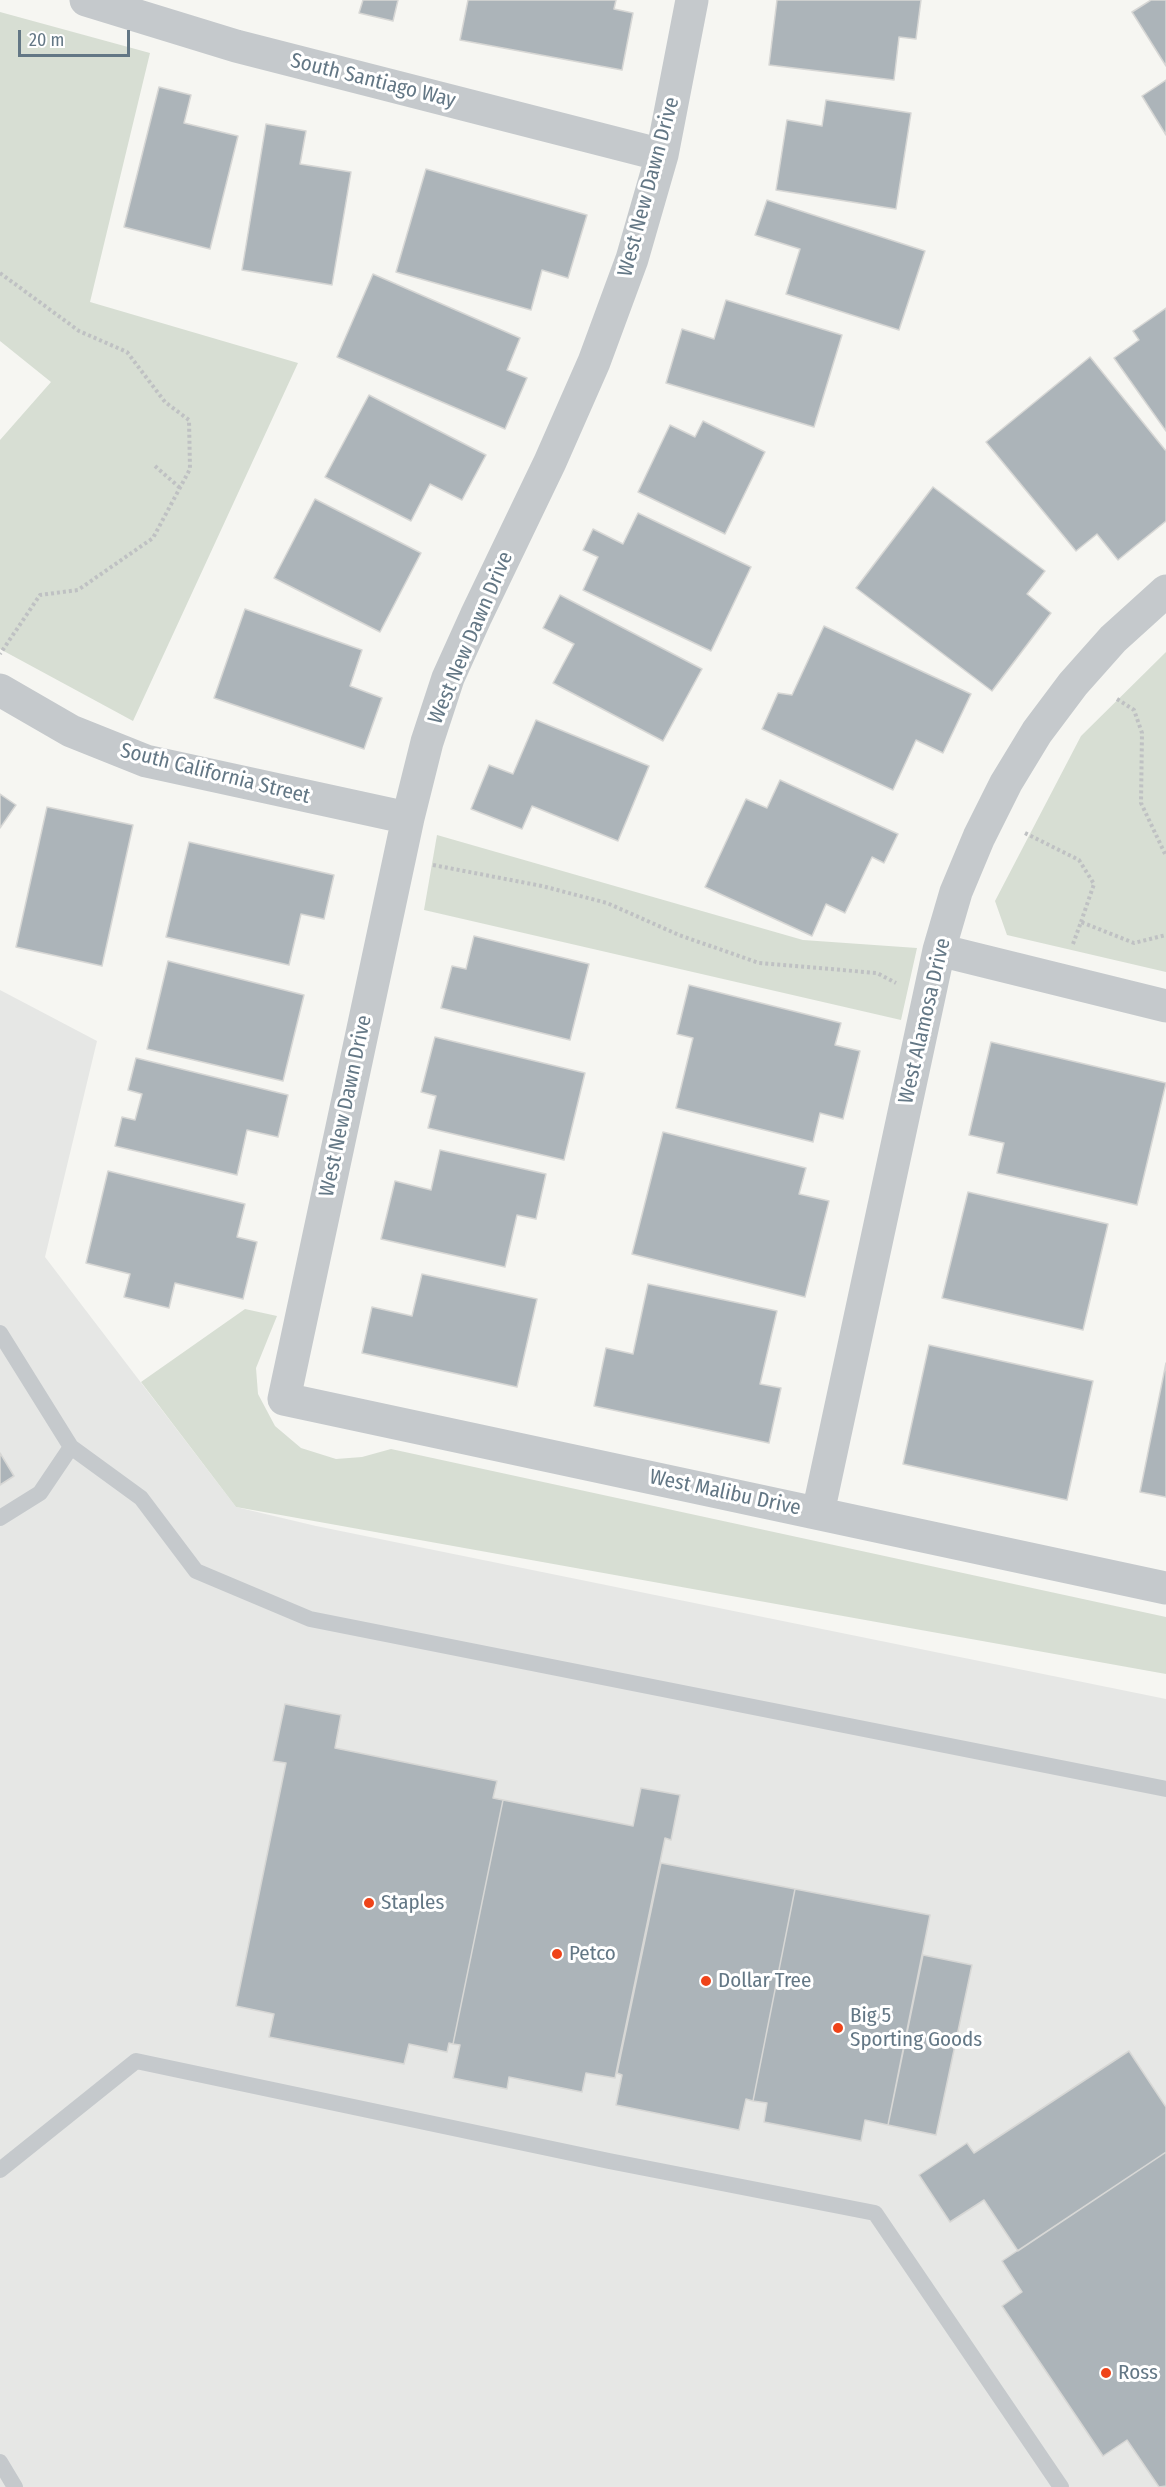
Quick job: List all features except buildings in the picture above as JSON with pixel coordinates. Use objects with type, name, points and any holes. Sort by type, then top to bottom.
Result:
[{"type":"street","name":"South Santiago Way","points":[[86,0],[236,46],[662,155]]},
{"type":"street","name":"West New Dawn Drive","points":[[284,1399],[399,859],[427,742],[448,678],[594,362],[632,260],[662,155],[692,0]]},
{"type":"street","name":"West Alamosa Drive","points":[[818,1513],[939,950],[956,892],[979,837],[1006,783],[1037,732],[1073,684],[1113,639],[1166,591]]},
{"type":"street","name":"South California Street","points":[[0,690],[71,731],[146,761],[408,818]]},
{"type":"street","points":[[939,950],[1166,1006]]},
{"type":"street","name":"West Malibu Drive","points":[[284,1399],[1166,1588]]},
{"type":"lane","points":[[0,1333],[71,1447],[141,1498],[196,1571],[310,1619],[1166,1789]]},
{"type":"lane","points":[[0,1518],[40,1493],[71,1447]]},
{"type":"lane","points":[[0,2170],[136,2061],[609,2161],[875,2213],[1061,2487]]},
{"type":"lane","points":[[0,2463],[15,2487]]},
{"type":"path","points":[[0,273],[79,331],[127,352],[165,402],[189,420],[190,469],[153,538],[78,590],[40,595],[0,655]]},
{"type":"path","points":[[155,466],[180,488]]},
{"type":"path","points":[[1117,699],[1134,710],[1142,733],[1141,803],[1166,856]]},
{"type":"path","points":[[1025,833],[1079,860],[1094,884],[1073,944]]},
{"type":"path","points":[[399,859],[542,886],[607,903],[679,935],[759,963],[877,974],[929,999]]},
{"type":"path","points":[[1081,922],[1134,943],[1166,935]]},
{"type":"shaded area","points":[[0,12],[150,53],[90,302],[298,363],[133,721],[0,649],[0,440],[51,382],[0,341]]},
{"type":"shaded area","points":[[1166,652],[1166,972],[1007,935],[995,901],[1081,736]]},
{"type":"shaded area","points":[[437,835],[803,940],[917,948],[901,1020],[424,910]]},
{"type":"shaded area","points":[[0,990],[97,1041],[45,1257],[236,1507],[316,1526],[1166,1699],[1166,2487],[0,2487]]},
{"type":"shaded area","points":[[245,1309],[277,1316],[256,1368],[258,1394],[275,1426],[301,1448],[336,1459],[362,1457],[391,1449],[1166,1617],[1166,1674],[236,1507],[141,1382]]},
{"type":"place","name":"Staples","points":[[369,1903]]},
{"type":"place","name":"Petco","points":[[557,1954]]},
{"type":"place","name":"Dollar Tree","points":[[706,1981]]},
{"type":"place","name":"Big 5 Sporting Goods","points":[[838,2028]]},
{"type":"place","name":"Ross","points":[[1106,2373]]}]
